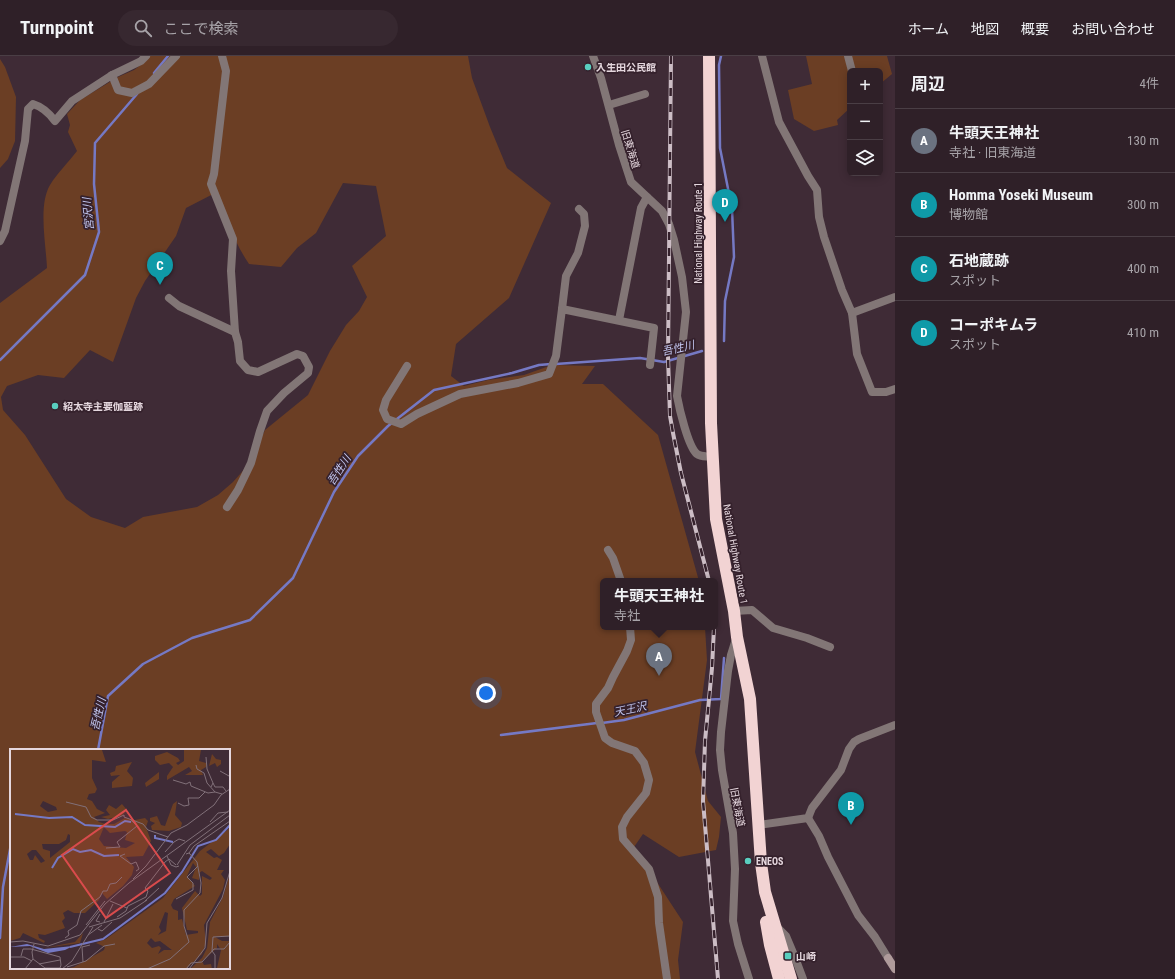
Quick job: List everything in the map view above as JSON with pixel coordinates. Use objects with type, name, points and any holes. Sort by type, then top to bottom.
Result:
[{"type":"highway","name":"National Highway Route 1","points":[[709,56],[712,457],[716,519],[750,700],[758,825],[765,892],[773,924],[791,979]]},
{"type":"highway","points":[[765,892],[766,920],[779,979]]},
{"type":"street","points":[[0,241],[5,230],[26,141],[28,109],[33,104],[41,106],[55,121],[72,101],[112,75],[141,61],[146,56]]},
{"type":"street","points":[[112,75],[118,90],[132,93],[149,84],[176,56]]},
{"type":"street","points":[[222,56],[226,71],[214,174],[211,184],[233,239],[231,271],[235,332],[238,342],[240,361],[248,370],[258,372],[296,354],[303,356],[309,367],[308,373],[284,393],[267,411],[251,463],[238,490],[227,507]]},
{"type":"street","name":"旧東海道","points":[[593,56],[602,78],[619,145],[631,182],[662,211],[669,224],[674,240],[682,277],[686,312],[677,396],[693,450],[696,454],[701,456],[712,457]]},
{"type":"street","points":[[762,56],[779,122],[817,190],[819,217],[824,237],[842,290],[852,313],[857,354],[872,392],[886,392],[895,389]]},
{"type":"street","points":[[848,56],[851,68]]},
{"type":"street","points":[[609,105],[645,94]]},
{"type":"street","points":[[619,320],[641,208],[647,197]]},
{"type":"street","points":[[407,366],[386,400],[383,410],[387,418],[401,424],[417,414],[460,394],[518,383],[549,374],[556,356],[566,276],[578,253],[585,226],[584,214],[579,210]]},
{"type":"street","points":[[852,313],[895,297]]},
{"type":"street","points":[[169,298],[179,306],[235,332]]},
{"type":"street","points":[[562,309],[654,328],[650,365]]},
{"type":"street","points":[[608,550],[613,558],[620,578]]},
{"type":"street","points":[[734,611],[752,610],[774,628],[808,638],[830,647]]},
{"type":"street","points":[[630,630],[631,640],[627,651],[612,677],[608,688],[596,704],[596,712],[605,738],[612,743],[635,751],[644,763],[649,780],[646,793],[627,817],[622,827],[623,839],[649,869],[658,897],[658,923],[668,979]]},
{"type":"street","name":"旧東海道","points":[[737,637],[728,671],[720,750],[733,833],[735,869],[733,921],[738,944],[749,979]]},
{"type":"street","points":[[808,818],[812,808],[841,770],[854,742],[895,725]]},
{"type":"street","points":[[758,825],[808,818]]},
{"type":"street","points":[[808,818],[819,836],[828,857],[858,915],[875,937],[895,969]]},
{"type":"street","points":[[773,924],[786,936],[803,979]]},
{"type":"shaded area","points":[[148,56],[468,56],[472,78],[507,168],[551,203],[509,298],[456,344],[451,376],[464,386],[488,380],[524,375],[552,365],[595,366],[582,384],[603,384],[658,435],[698,578],[600,578],[600,630],[705,630],[707,660],[695,752],[708,801],[721,817],[716,850],[679,857],[643,834],[634,847],[683,922],[678,960],[680,979],[0,979],[0,303],[47,268],[44,237],[44,203],[46,193],[53,180],[77,151],[68,132],[70,125],[67,114],[80,100],[118,77],[134,70],[146,61]],"holes":[[[343,183],[376,186],[386,236],[352,266],[367,297],[359,311],[346,325],[330,351],[308,395],[265,430],[249,464],[233,482],[218,495],[197,507],[143,517],[125,528],[91,517],[66,499],[25,435],[3,410],[1,397],[7,386],[38,375],[64,378],[90,350],[113,362],[136,298],[145,281],[176,236],[186,208],[217,192],[227,220],[249,264],[281,267],[297,248],[316,233]]]},
{"type":"shaded area","points":[[806,56],[887,56],[892,74],[883,82],[883,68],[847,68],[847,111],[837,120],[838,125],[814,131],[794,119],[788,90],[812,84]]},
{"type":"shaded area","points":[[0,59],[5,67],[16,97],[15,141],[8,159],[0,168]]},
{"type":"waterway","name":"宮沢川","points":[[154,73],[168,56]]},
{"type":"waterway","name":"吾性川","points":[[721,56],[719,65],[720,148],[732,209],[734,257],[725,301],[724,341]]},
{"type":"waterway","name":"宮沢川","points":[[0,360],[85,275],[99,232],[94,184],[95,143],[137,94]]},
{"type":"waterway","name":"吾性川","points":[[556,364],[640,358],[664,362],[702,351]]},
{"type":"waterway","name":"吾性川","points":[[98,749],[108,696],[143,664],[192,638],[250,620],[293,578],[334,492],[358,456],[388,426],[434,390],[512,373],[539,365],[551,364]]},
{"type":"waterway","name":"天王沢","points":[[602,723],[624,720],[700,700],[721,699],[724,658]]},
{"type":"waterway","name":"天王沢","points":[[501,735],[597,723]]},
{"type":"waterway","name":"吾性川","points":[[0,938],[3,887],[10,849]]},
{"type":"railway","points":[[671,56],[668,357],[670,416],[681,473],[708,578]]},
{"type":"railway","points":[[714,630],[705,741],[703,801],[718,979]]},
{"type":"place","name":"入生田公民館","points":[[588,67]]},
{"type":"place","name":"コーポキムラ","points":[[725,222]]},
{"type":"place","name":"石地蔵跡","points":[[160,285]]},
{"type":"place","name":"紹太寺主要伽藍跡","points":[[55,406]]},
{"type":"place","name":"牛頭天王神社","points":[[659,676]]},
{"type":"place","name":"Homma Yoseki Museum","points":[[851,825]]},
{"type":"place","name":"ENEOS","points":[[748,861]]},
{"type":"place","name":"山崎","points":[[788,956]]}]
